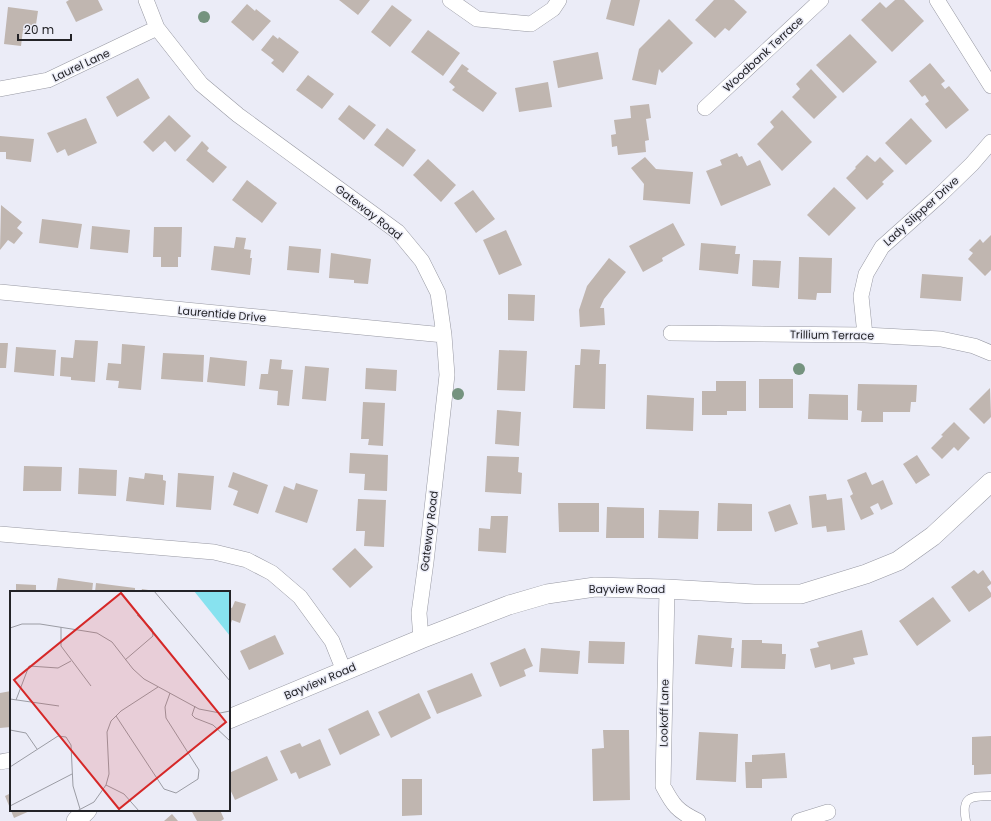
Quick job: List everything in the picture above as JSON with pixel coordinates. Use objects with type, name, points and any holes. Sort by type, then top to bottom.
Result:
[{"type":"street","name":"Gateway Road","points":[[146,0],[157,28],[201,84],[238,115],[398,232],[422,261],[438,292],[444,335],[447,375],[419,613],[420,639]]},
{"type":"street","points":[[450,0],[476,19],[531,24],[552,9],[558,0]]},
{"type":"street","name":"Woodbank Terrace","points":[[705,108],[820,0]]},
{"type":"street","points":[[937,0],[991,86]]},
{"type":"street","name":"Laurel Lane","points":[[0,89],[48,80],[157,28]]},
{"type":"street","name":"Lady Slipper Drive","points":[[865,335],[861,296],[866,274],[882,246],[939,196],[972,164],[991,142]]},
{"type":"street","name":"Laurentide Drive","points":[[0,292],[444,335]]},
{"type":"street","name":"Trillium Terrace","points":[[671,333],[865,335],[941,340],[974,346],[991,353]]},
{"type":"street","name":"Bayview Road","points":[[230,719],[420,639],[509,605],[547,594],[595,587],[754,594],[801,594],[866,574],[898,561],[933,536],[991,482]]},
{"type":"street","points":[[0,534],[214,552],[247,560],[272,573],[300,598],[332,641],[344,671]]},
{"type":"street","name":"Lookoff Lane","points":[[667,589],[663,786],[675,806],[687,816],[698,821]]},
{"type":"street","points":[[0,762],[10,760]]},
{"type":"street","points":[[76,821],[86,811]]},
{"type":"street","points":[[799,821],[828,812]]},
{"type":"lane","points":[[966,821],[963,809],[967,800],[974,796],[991,796]]},
{"type":"building","points":[[69,0],[98,0],[103,10],[76,22],[66,2]]},
{"type":"building","points":[[339,0],[370,0],[358,15]]},
{"type":"building","points":[[611,0],[640,0],[634,26],[606,19]]},
{"type":"building","points":[[714,0],[734,0],[747,12],[729,31],[725,28],[715,38],[695,20]]},
{"type":"building","points":[[895,0],[904,0],[924,21],[892,52],[861,20],[880,2],[886,8]]},
{"type":"building","points":[[247,4],[271,21],[253,41],[231,22]]},
{"type":"building","points":[[392,5],[412,20],[390,47],[371,32]]},
{"type":"building","points":[[8,7],[38,11],[35,31],[23,30],[21,46],[4,44]]},
{"type":"building","points":[[669,19],[693,43],[662,73],[659,69],[656,85],[632,80],[639,49]]},
{"type":"building","points":[[428,30],[460,53],[443,76],[411,52]]},
{"type":"building","points":[[850,34],[877,62],[843,93],[816,65]]},
{"type":"building","points":[[273,35],[278,39],[279,37],[299,52],[283,73],[271,63],[274,60],[261,50]]},
{"type":"building","points":[[598,52],[603,79],[558,88],[553,61]]},
{"type":"building","points":[[930,63],[945,81],[941,84],[945,89],[949,86],[969,110],[946,129],[925,104],[929,101],[925,95],[922,97],[909,81]]},
{"type":"building","points":[[462,64],[469,69],[467,71],[497,93],[483,112],[452,90],[455,87],[449,82]]},
{"type":"building","points":[[811,69],[837,97],[814,119],[792,97],[800,89],[796,84]]},
{"type":"building","points":[[308,75],[334,94],[322,109],[296,90]]},
{"type":"building","points":[[138,78],[150,98],[117,117],[106,97]]},
{"type":"building","points":[[548,82],[552,107],[519,112],[515,88]]},
{"type":"building","points":[[649,104],[651,118],[646,119],[649,140],[645,141],[646,152],[618,155],[617,146],[612,147],[611,135],[616,134],[614,120],[631,118],[630,106]]},
{"type":"building","points":[[349,105],[376,125],[364,140],[338,119]]},
{"type":"building","points":[[782,110],[812,142],[782,171],[757,144],[774,127],[770,122]]},
{"type":"building","points":[[169,115],[191,136],[175,152],[165,141],[153,152],[143,142]]},
{"type":"building","points":[[86,118],[97,143],[68,156],[65,149],[57,153],[47,133]]},
{"type":"building","points":[[911,118],[932,141],[906,165],[885,143]]},
{"type":"building","points":[[387,128],[416,150],[403,167],[374,145]]},
{"type":"building","points":[[0,136],[34,139],[31,162],[6,159],[6,152],[0,152]]},
{"type":"building","points":[[202,141],[209,148],[207,151],[227,167],[213,183],[186,160]]},
{"type":"building","points":[[737,153],[739,157],[742,156],[747,166],[760,160],[771,185],[721,206],[706,171],[722,165],[720,160]]},
{"type":"building","points":[[867,155],[875,162],[880,157],[894,171],[882,182],[884,184],[867,200],[846,178]]},
{"type":"building","points":[[645,157],[656,169],[693,172],[690,204],[643,200],[644,184],[631,168]]},
{"type":"building","points":[[428,159],[456,185],[441,202],[413,175]]},
{"type":"building","points":[[247,180],[277,203],[262,223],[232,200]]},
{"type":"building","points":[[834,187],[856,208],[829,236],[807,215]]},
{"type":"building","points":[[473,190],[495,219],[476,233],[454,203]]},
{"type":"building","points":[[1,205],[22,222],[17,228],[23,233],[14,244],[8,240],[0,250]]},
{"type":"building","points":[[42,219],[82,224],[78,248],[39,243]]},
{"type":"building","points":[[673,223],[685,245],[662,258],[663,261],[643,272],[629,246]]},
{"type":"building","points":[[92,226],[130,230],[128,253],[90,249]]},
{"type":"building","points":[[154,227],[182,227],[181,257],[178,257],[178,267],[161,267],[161,257],[153,257]]},
{"type":"building","points":[[506,230],[522,265],[499,275],[483,240]]},
{"type":"building","points":[[991,235],[991,270],[985,276],[968,259],[973,253],[969,250],[980,239],[983,243]]},
{"type":"building","points":[[236,237],[246,238],[244,249],[251,250],[250,258],[252,258],[250,275],[211,270],[214,246],[234,248]]},
{"type":"building","points":[[701,243],[736,246],[735,254],[740,254],[738,274],[699,270]]},
{"type":"building","points":[[289,246],[321,249],[319,273],[287,270]]},
{"type":"building","points":[[331,253],[371,259],[368,284],[354,283],[354,280],[329,278]]},
{"type":"building","points":[[799,257],[832,258],[831,293],[817,293],[816,300],[798,299]]},
{"type":"building","points":[[609,258],[626,272],[604,299],[600,308],[604,308],[605,325],[580,327],[579,310],[587,286]]},
{"type":"building","points":[[753,260],[781,261],[779,288],[752,286]]},
{"type":"building","points":[[922,274],[963,277],[961,301],[920,298]]},
{"type":"building","points":[[508,294],[535,295],[534,321],[508,320]]},
{"type":"building","points":[[75,340],[98,341],[95,382],[71,380],[71,377],[60,376],[61,357],[73,358]]},
{"type":"building","points":[[0,343],[8,343],[6,368],[0,368]]},
{"type":"building","points":[[122,344],[145,346],[141,390],[118,388],[119,381],[106,380],[108,363],[121,364]]},
{"type":"building","points":[[16,347],[56,350],[54,376],[14,372]]},
{"type":"building","points":[[581,349],[600,350],[599,364],[606,364],[605,409],[573,408],[575,365],[580,365]]},
{"type":"building","points":[[499,350],[527,351],[525,391],[497,390]]},
{"type":"building","points":[[163,353],[204,355],[203,382],[161,379]]},
{"type":"building","points":[[210,357],[247,361],[245,386],[207,382]]},
{"type":"building","points":[[270,359],[282,360],[281,369],[293,370],[289,406],[277,405],[278,391],[259,389],[261,374],[268,374]]},
{"type":"building","points":[[305,366],[329,368],[326,401],[302,399]]},
{"type":"building","points":[[366,368],[397,370],[396,391],[365,389]]},
{"type":"building","points":[[759,379],[793,379],[793,408],[759,408]]},
{"type":"building","points":[[716,381],[746,381],[746,411],[727,411],[727,415],[702,415],[702,391],[716,391]]},
{"type":"building","points":[[858,384],[917,385],[916,402],[911,402],[910,412],[883,412],[883,422],[861,422],[862,411],[857,410]]},
{"type":"building","points":[[990,388],[991,417],[984,424],[969,409]]},
{"type":"building","points":[[809,394],[848,395],[848,420],[808,419]]},
{"type":"building","points":[[647,395],[694,398],[693,431],[646,429]]},
{"type":"building","points":[[363,402],[385,403],[383,446],[368,445],[369,439],[361,439]]},
{"type":"building","points":[[497,410],[521,412],[519,446],[495,444]]},
{"type":"building","points":[[954,422],[970,438],[958,451],[954,447],[942,459],[931,448]]},
{"type":"building","points":[[350,453],[388,455],[387,491],[364,490],[365,474],[349,473]]},
{"type":"building","points":[[917,455],[930,475],[916,484],[903,464]]},
{"type":"building","points":[[487,456],[519,457],[518,472],[522,473],[521,494],[485,492]]},
{"type":"building","points":[[24,466],[62,467],[61,491],[23,491]]},
{"type":"building","points":[[79,468],[117,470],[116,496],[78,494]]},
{"type":"building","points":[[233,472],[268,485],[258,514],[233,505],[238,491],[228,487]]},
{"type":"building","points":[[866,472],[872,485],[883,480],[893,504],[881,510],[878,503],[870,507],[874,514],[861,520],[850,496],[853,494],[847,480]]},
{"type":"building","points":[[145,473],[163,475],[163,480],[166,481],[164,505],[126,501],[129,477],[144,479]]},
{"type":"building","points":[[178,473],[214,476],[211,510],[176,507]]},
{"type":"building","points":[[296,483],[318,490],[307,523],[275,512],[284,486],[294,490]]},
{"type":"building","points":[[826,494],[827,500],[842,498],[845,530],[827,532],[826,526],[812,528],[809,496]]},
{"type":"building","points":[[358,499],[386,500],[384,547],[364,546],[365,531],[356,531]]},
{"type":"building","points":[[558,503],[599,503],[599,532],[559,532]]},
{"type":"building","points":[[718,503],[752,504],[752,531],[717,531]]},
{"type":"building","points":[[790,504],[798,524],[775,532],[768,512]]},
{"type":"building","points":[[607,507],[644,508],[644,538],[606,538]]},
{"type":"building","points":[[659,510],[699,511],[698,539],[658,538]]},
{"type":"building","points":[[491,516],[508,516],[506,553],[478,551],[479,528],[490,529]]},
{"type":"building","points":[[355,548],[373,567],[350,588],[332,569]]},
{"type":"building","points":[[974,570],[978,574],[983,570],[991,582],[991,584],[987,587],[991,593],[991,597],[969,612],[951,587]]},
{"type":"building","points":[[58,578],[93,583],[92,591],[56,591]]},
{"type":"building","points":[[96,583],[135,588],[135,591],[95,591]]},
{"type":"building","points":[[16,584],[36,585],[36,591],[16,591]]},
{"type":"building","points":[[142,589],[155,591],[141,591]]},
{"type":"building","points":[[933,597],[951,621],[917,646],[899,621]]},
{"type":"building","points":[[235,601],[246,604],[240,623],[232,620],[230,626],[230,607],[232,608]]},
{"type":"building","points":[[862,630],[868,655],[853,658],[855,664],[831,670],[830,664],[815,668],[810,649],[819,647],[817,642]]},
{"type":"building","points":[[275,635],[284,654],[249,670],[240,651]]},
{"type":"building","points":[[698,635],[732,638],[731,648],[734,648],[732,667],[695,664]]},
{"type":"building","points":[[742,640],[762,640],[762,643],[782,644],[782,654],[786,654],[785,669],[741,668]]},
{"type":"building","points":[[589,641],[625,642],[624,664],[588,663]]},
{"type":"building","points":[[525,648],[533,666],[524,670],[526,676],[500,687],[490,663]]},
{"type":"building","points":[[541,648],[580,651],[578,674],[539,672]]},
{"type":"building","points":[[472,673],[482,696],[437,714],[427,691]]},
{"type":"building","points":[[10,691],[10,727],[0,728],[0,693]]},
{"type":"building","points":[[419,693],[431,718],[391,738],[378,712]]},
{"type":"building","points":[[368,710],[380,735],[340,755],[328,729]]},
{"type":"building","points":[[603,730],[629,730],[630,800],[593,801],[592,749],[604,748]]},
{"type":"building","points":[[699,732],[738,734],[736,782],[696,780]]},
{"type":"building","points":[[991,736],[991,774],[974,775],[974,765],[972,765],[972,737]]},
{"type":"building","points":[[320,739],[331,765],[299,779],[296,772],[291,774],[280,751],[300,743],[302,747]]},
{"type":"building","points":[[785,753],[787,778],[762,779],[762,788],[746,788],[745,762],[752,762],[752,755]]},
{"type":"building","points":[[267,756],[278,780],[235,800],[230,789],[230,773]]},
{"type":"building","points":[[402,779],[422,779],[422,815],[402,816]]},
{"type":"building","points":[[10,794],[10,808],[5,796]]},
{"type":"building","points":[[11,811],[30,811],[14,818]]},
{"type":"building","points":[[192,811],[220,811],[224,819],[221,821],[197,821]]},
{"type":"building","points":[[172,814],[178,821],[164,821]]}]
